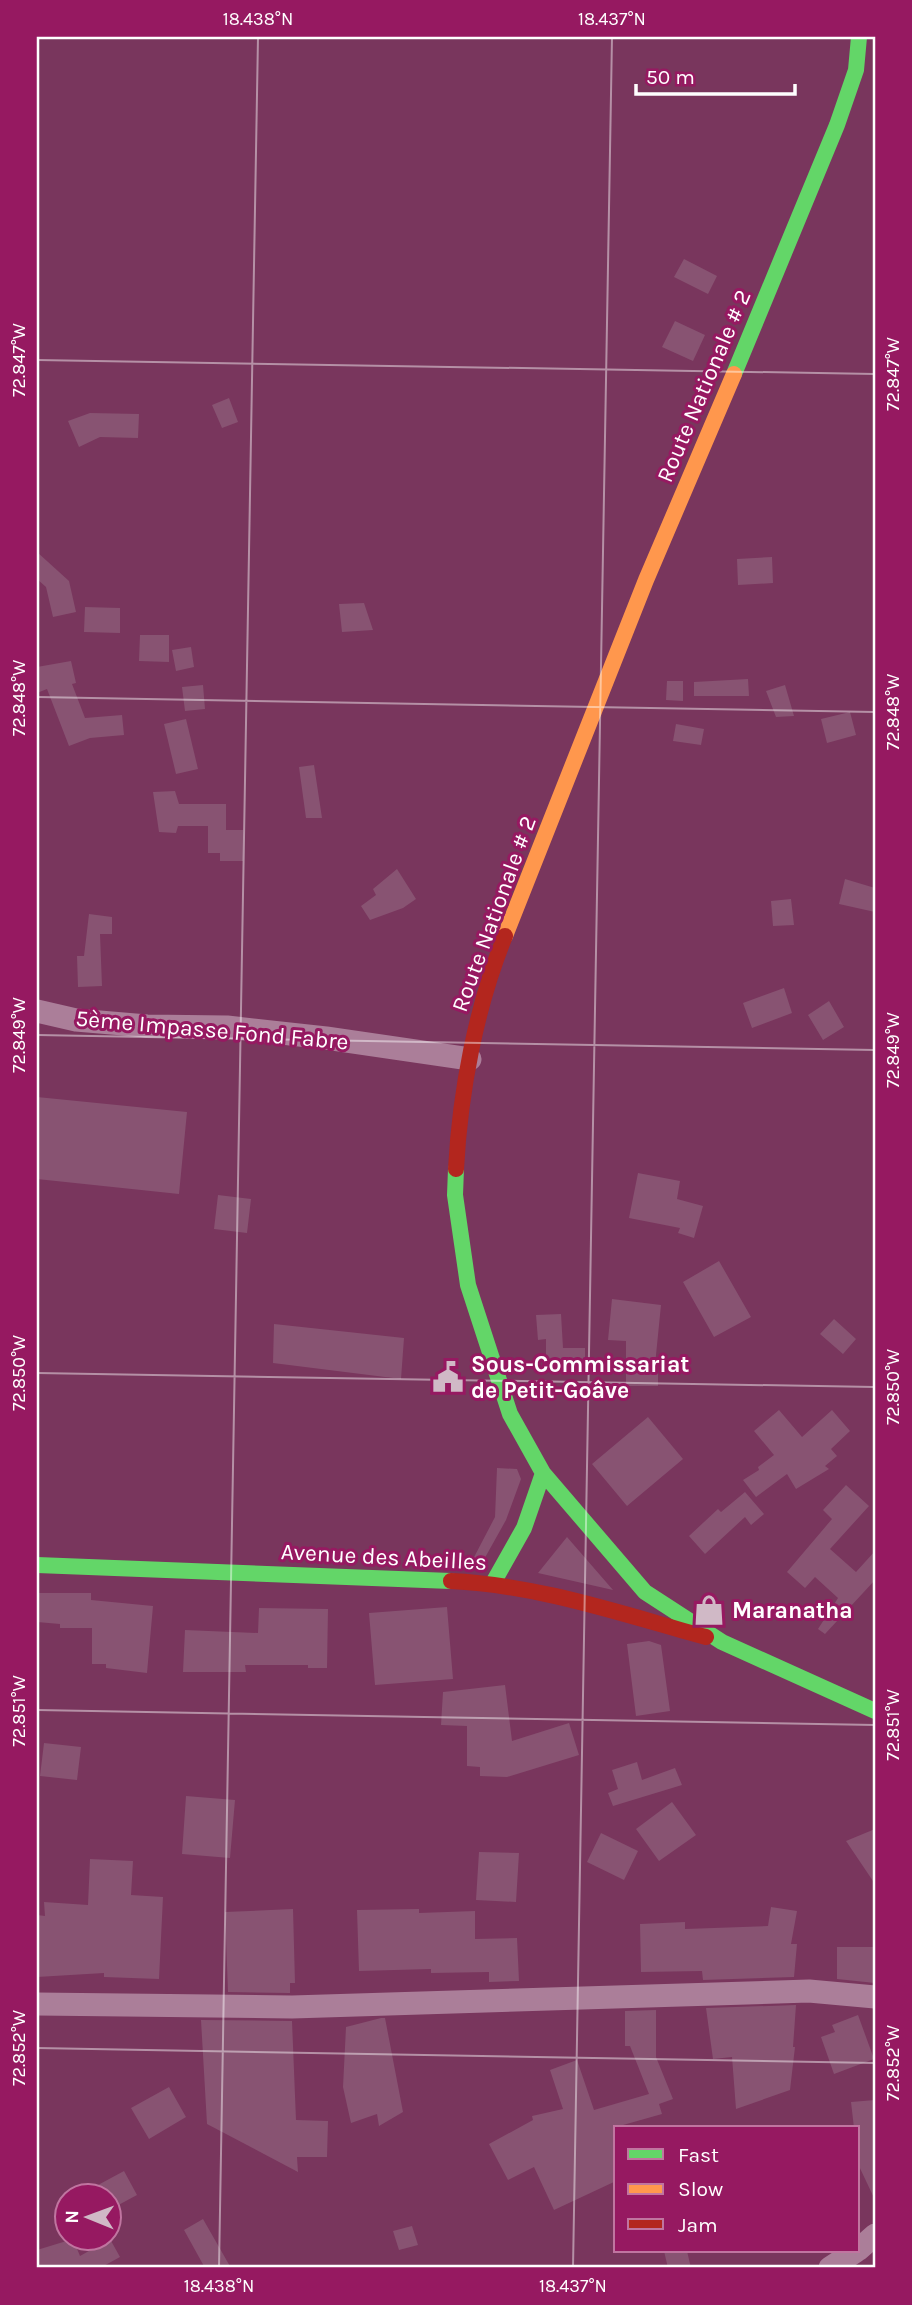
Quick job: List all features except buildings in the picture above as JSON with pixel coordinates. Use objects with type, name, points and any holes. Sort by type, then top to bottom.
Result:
[{"type":"main road","name":"Route Nationale # 2","points":[[859,37],[856,69],[837,125],[646,580],[501,945],[485,992],[470,1059],[457,1151],[455,1195],[468,1285],[510,1414],[543,1474],[645,1592],[722,1642],[875,1711]]},
{"type":"main road","points":[[493,1583],[524,1528],[543,1474]]},
{"type":"main road","name":"Avenue des Abeilles","points":[[37,1565],[493,1583],[560,1597],[722,1642]]},
{"type":"street","name":"5ème Impasse Fond Fabre","points":[[37,1011],[76,1020],[148,1026],[227,1027],[470,1059]]},
{"type":"street","points":[[37,2004],[292,2007],[809,1991],[875,1997]]},
{"type":"street","points":[[860,2248],[875,2235]]},
{"type":"street","points":[[830,2268],[854,2252]]},
{"type":"traffic: fast","points":[[734,374],[837,125],[856,70],[859,37]]},
{"type":"traffic: fast","points":[[456,1169],[455,1195],[468,1285],[510,1414],[543,1473],[645,1592],[722,1642],[875,1711]]},
{"type":"traffic: fast","points":[[493,1583],[524,1528],[543,1473]]},
{"type":"traffic: fast","points":[[37,1565],[451,1581]]},
{"type":"traffic: slow","points":[[505,936],[646,580],[734,374]]},
{"type":"traffic: jam","points":[[456,1169],[461,1110],[471,1050],[486,992],[505,936]]},
{"type":"traffic: jam","points":[[451,1581],[548,1594],[706,1637]]},
{"type":"place","name":"Sous-Commissariat de Petit-Goâve","points":[[448,1377]]},
{"type":"place","name":"Maranatha","points":[[709,1610]]}]
